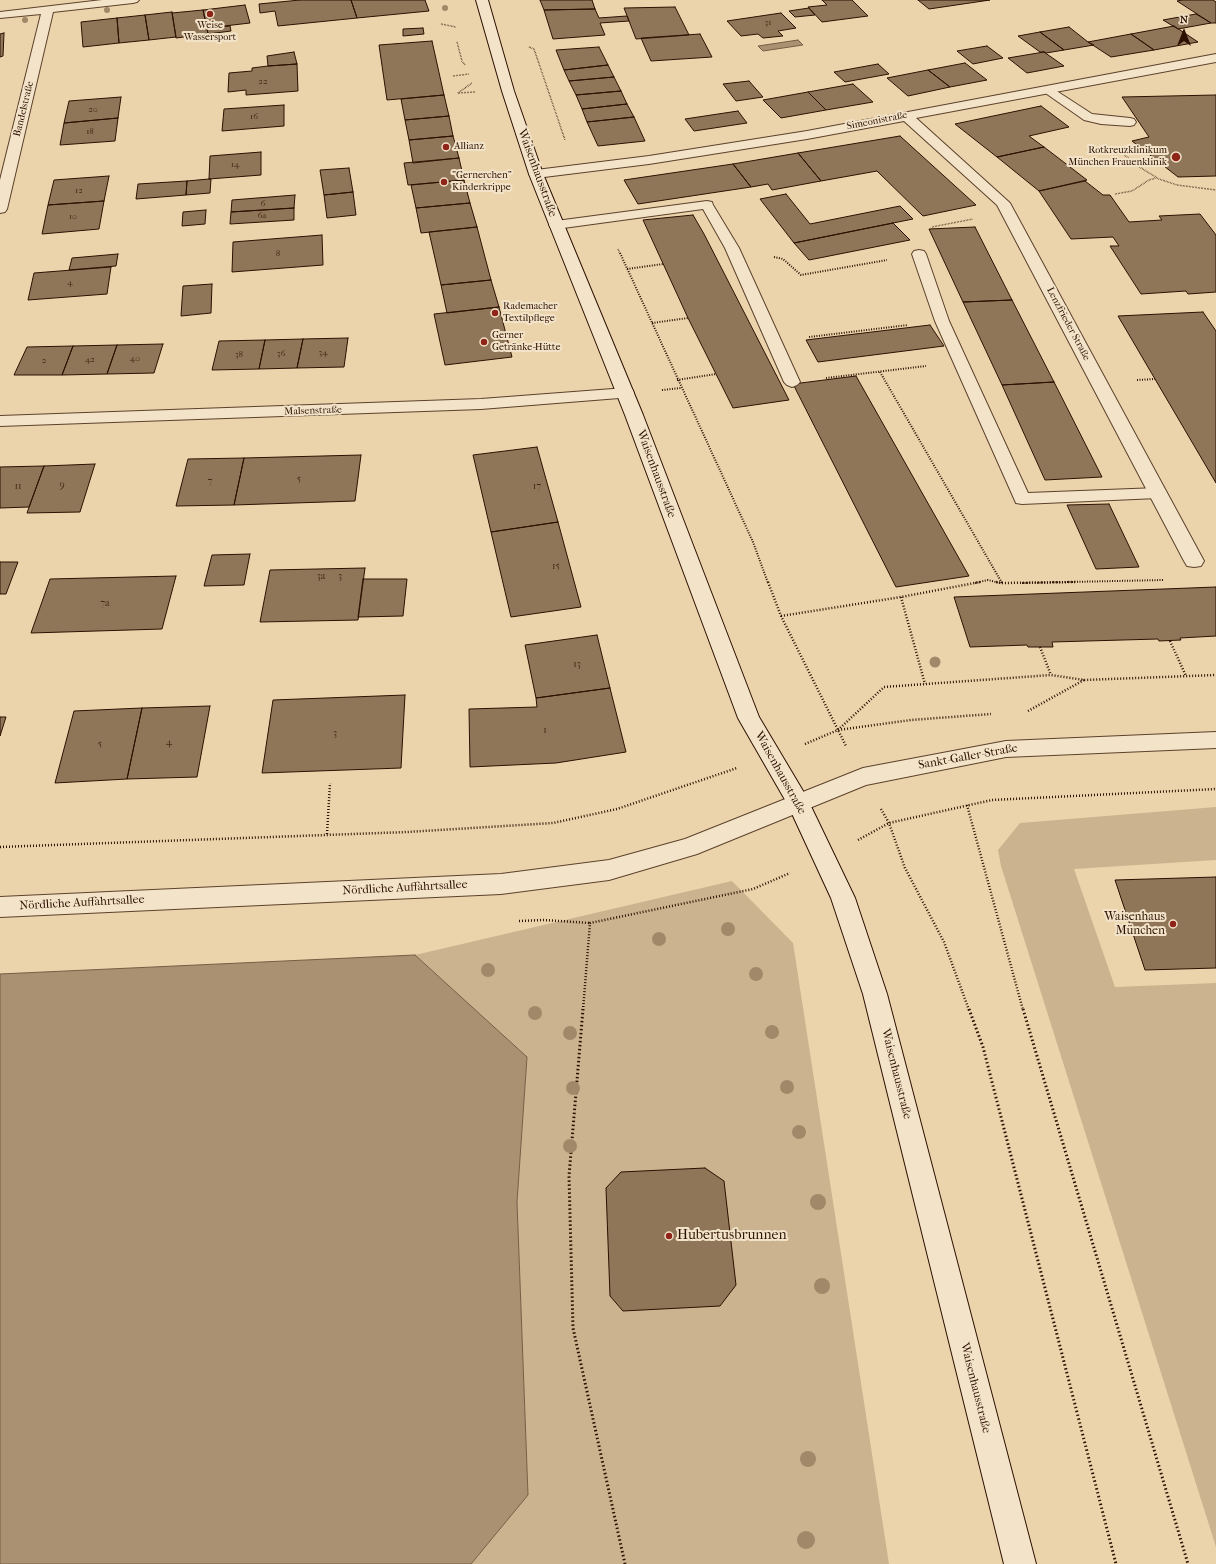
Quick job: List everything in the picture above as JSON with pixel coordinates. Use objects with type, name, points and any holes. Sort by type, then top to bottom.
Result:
[{"type":"street","points":[[0,15],[133,0]]},
{"type":"street","name":"Waisenhausstraße","points":[[482,0],[508,91],[536,174],[626,393],[750,718],[798,802],[843,898],[875,994],[1020,1564]]},
{"type":"street","name":"Bandelstraße","points":[[0,209],[48,9]]},
{"type":"street","name":"Simeonistraße","points":[[536,174],[649,160],[799,136],[1216,58]]},
{"type":"street","name":"Lenzfrieder Straße","points":[[906,116],[1003,202],[1194,561]]},
{"type":"street","name":"Malsenstraße","points":[[0,421],[481,404],[626,393]]},
{"type":"street","name":"Sankt-Galler-Straße","points":[[798,802],[863,777],[1006,749],[1216,740]]},
{"type":"street","name":"Nördliche Auffahrtsallee","points":[[0,907],[501,884],[609,870],[689,847],[798,802]]},
{"type":"lane","points":[[1048,90],[1082,114],[1101,120],[1130,122]]},
{"type":"lane","points":[[556,225],[707,206],[732,248],[792,382]]},
{"type":"lane","points":[[919,254],[942,321],[1022,499],[1158,493]]},
{"type":"path","points":[[457,42],[462,60],[467,67]]},
{"type":"path","points":[[534,49],[546,88],[576,170]]},
{"type":"path","points":[[453,76],[469,74]]},
{"type":"path","points":[[1101,120],[1105,140],[1156,178],[1177,185],[1216,190]]},
{"type":"path","points":[[1115,194],[1132,191],[1149,180],[1156,178]]},
{"type":"path","points":[[604,219],[753,542],[781,616],[838,730],[889,823],[905,868],[944,942],[983,1047],[1116,1564]]},
{"type":"path","points":[[627,268],[664,264]]},
{"type":"path","points":[[652,323],[688,318]]},
{"type":"path","points":[[773,341],[942,321]]},
{"type":"path","points":[[792,382],[960,362]]},
{"type":"path","points":[[880,372],[1002,583]]},
{"type":"path","points":[[677,380],[716,374]]},
{"type":"path","points":[[781,616],[901,597],[988,580],[1002,583],[1165,580]]},
{"type":"path","points":[[901,597],[925,684]]},
{"type":"path","points":[[1170,641],[1186,676]]},
{"type":"path","points":[[1040,647],[1051,675]]},
{"type":"path","points":[[838,730],[884,687],[1051,675],[1084,680],[1216,675]]},
{"type":"path","points":[[1020,712],[1028,711],[1084,680]]},
{"type":"path","points":[[838,730],[911,720],[997,714]]},
{"type":"path","points":[[327,834],[330,783]]},
{"type":"path","points":[[0,847],[443,830],[553,823],[617,810],[685,785]]},
{"type":"path","points":[[625,1564],[573,1328],[569,1176],[590,923],[753,889],[825,858],[889,823],[992,800],[1216,789]]},
{"type":"path","points":[[967,806],[1032,1044],[1188,1564]]},
{"type":"shaded area","points":[[798,40],[803,45],[763,51],[758,46]]},
{"type":"shaded area","points":[[1216,807],[1216,860],[1074,869],[1115,987],[1216,983],[1216,1547],[1001,866],[998,850],[1020,823]]},
{"type":"shaded area","points":[[732,881],[793,943],[889,1564],[471,1564],[528,1495],[517,1202],[527,1058],[415,955]]},
{"type":"shaded area","points":[[415,955],[527,1057],[517,1202],[528,1495],[471,1564],[0,1564],[0,974]]},
{"type":"building","points":[[300,0],[351,0],[357,18],[278,26],[275,11],[260,13],[259,4]]},
{"type":"building","points":[[351,0],[425,0],[429,11],[357,18]]},
{"type":"building","points":[[540,0],[592,0],[595,9],[544,10]]},
{"type":"building","points":[[822,0],[852,0],[868,16],[822,22],[808,7],[827,5]]},
{"type":"building","points":[[918,0],[990,0],[929,9]]},
{"type":"building","points":[[1213,0],[1216,2],[1216,23],[1211,23],[1177,1]]},
{"type":"building","points":[[245,5],[250,23],[207,28],[203,10]]},
{"type":"building","points":[[675,7],[689,35],[636,39],[624,8]]},
{"type":"building","points":[[809,8],[815,15],[795,17],[789,11]]},
{"type":"building","points":[[595,9],[599,18],[627,16],[629,21],[600,23],[605,35],[553,39],[544,10]]},
{"type":"building","points":[[203,10],[208,34],[176,38],[172,13]]},
{"type":"building","points":[[172,12],[176,37],[149,40],[145,15]]},
{"type":"building","points":[[781,13],[796,28],[778,31],[783,36],[763,38],[758,34],[741,36],[727,21]]},
{"type":"building","points":[[1196,14],[1211,23],[1178,29],[1163,20]]},
{"type":"building","points":[[145,15],[149,40],[119,43],[117,18]]},
{"type":"building","points":[[117,18],[119,43],[83,47],[81,22]]},
{"type":"building","points":[[230,26],[231,31],[208,34],[207,28]]},
{"type":"building","points":[[1174,26],[1198,42],[1154,50],[1131,34]]},
{"type":"building","points":[[1069,27],[1094,45],[1064,50],[1040,32]]},
{"type":"building","points":[[423,28],[424,34],[403,36],[403,29]]},
{"type":"building","points":[[1040,32],[1064,50],[1046,53],[1040,52],[1018,36]]},
{"type":"building","points":[[4,33],[3,56],[0,57],[0,34]]},
{"type":"building","points":[[700,34],[712,57],[651,61],[641,38]]},
{"type":"building","points":[[1131,34],[1154,50],[1111,57],[1088,42]]},
{"type":"building","points":[[432,41],[444,95],[387,100],[379,45]]},
{"type":"building","points":[[987,46],[1003,58],[973,64],[957,51]]},
{"type":"building","points":[[599,47],[608,65],[564,70],[556,50]]},
{"type":"building","points":[[294,52],[297,64],[268,66],[267,56]]},
{"type":"building","points":[[1044,52],[1064,66],[1027,73],[1008,58]]},
{"type":"building","points":[[965,63],[987,80],[950,87],[928,70]]},
{"type":"building","points":[[297,64],[298,91],[246,95],[246,90],[228,92],[229,73],[252,71],[252,68]]},
{"type":"building","points":[[878,64],[889,74],[845,82],[834,72]]},
{"type":"building","points":[[608,65],[614,77],[569,81],[564,70]]},
{"type":"building","points":[[928,70],[950,87],[908,96],[887,78]]},
{"type":"building","points":[[614,77],[621,91],[576,95],[569,81]]},
{"type":"building","points":[[749,81],[763,97],[736,101],[723,84]]},
{"type":"building","points":[[853,84],[873,102],[826,110],[808,92]]},
{"type":"building","points":[[621,91],[627,104],[582,109],[576,95]]},
{"type":"building","points":[[808,92],[826,110],[781,118],[763,100]]},
{"type":"building","points":[[444,95],[449,116],[405,120],[401,99]]},
{"type":"building","points":[[1216,95],[1216,176],[1178,177],[1132,141],[1149,137],[1122,97]]},
{"type":"building","points":[[121,97],[118,118],[64,123],[69,101]]},
{"type":"building","points":[[627,104],[634,117],[587,122],[582,109]]},
{"type":"building","points":[[284,105],[284,126],[222,131],[224,109]]},
{"type":"building","points":[[1041,106],[1069,127],[1029,136],[1044,147],[997,157],[955,124]]},
{"type":"building","points":[[738,111],[747,123],[694,131],[685,119]]},
{"type":"building","points":[[449,116],[453,136],[409,140],[405,120]]},
{"type":"building","points":[[634,117],[645,141],[598,146],[587,122]]},
{"type":"building","points":[[118,118],[115,141],[60,145],[64,123]]},
{"type":"building","points":[[453,136],[459,158],[413,163],[409,140]]},
{"type":"building","points":[[900,136],[976,205],[923,216],[877,171],[821,181],[798,153]]},
{"type":"building","points":[[1044,147],[1087,180],[1039,191],[997,157]]},
{"type":"building","points":[[261,152],[261,175],[209,179],[210,156]]},
{"type":"building","points":[[798,153],[821,181],[772,190],[768,184],[751,187],[733,164]]},
{"type":"building","points":[[459,158],[464,180],[408,185],[404,163]]},
{"type":"building","points":[[733,164],[751,187],[638,204],[624,180]]},
{"type":"building","points":[[349,168],[353,192],[324,195],[320,170]]},
{"type":"building","points":[[109,176],[104,201],[48,205],[54,180]]},
{"type":"building","points":[[211,179],[210,193],[186,195],[187,181]]},
{"type":"building","points":[[464,180],[470,203],[416,208],[411,185]]},
{"type":"building","points":[[187,181],[186,195],[136,199],[138,184]]},
{"type":"building","points":[[1085,181],[1103,195],[1110,195],[1129,222],[1162,220],[1159,216],[1200,214],[1216,235],[1216,292],[1188,294],[1186,291],[1141,294],[1110,246],[1119,246],[1113,237],[1071,239],[1039,191]]},
{"type":"building","points":[[353,192],[356,215],[327,218],[324,195]]},
{"type":"building","points":[[786,194],[810,224],[900,206],[913,219],[794,243],[760,199]]},
{"type":"building","points":[[295,195],[294,208],[231,212],[232,200]]},
{"type":"building","points":[[104,201],[99,229],[42,234],[48,205]]},
{"type":"building","points":[[470,203],[477,227],[421,233],[416,208]]},
{"type":"building","points":[[294,208],[294,220],[230,224],[231,212]]},
{"type":"building","points":[[206,210],[205,224],[182,226],[183,212]]},
{"type":"building","points":[[693,215],[789,400],[733,408],[688,318],[643,220]]},
{"type":"building","points":[[893,223],[910,240],[809,260],[794,243]]},
{"type":"building","points":[[477,227],[491,280],[441,285],[429,232]]},
{"type":"building","points":[[975,227],[1012,300],[963,302],[929,229]]},
{"type":"building","points":[[322,235],[323,265],[232,272],[233,242]]},
{"type":"building","points":[[118,254],[116,266],[69,270],[72,258]]},
{"type":"building","points":[[111,267],[107,294],[28,300],[34,273]]},
{"type":"building","points":[[491,280],[499,307],[447,313],[441,285]]},
{"type":"building","points":[[212,284],[211,313],[181,316],[183,286]]},
{"type":"building","points":[[1012,300],[1054,382],[1002,385],[963,302]]},
{"type":"building","points":[[499,307],[512,357],[445,365],[434,314]]},
{"type":"building","points":[[1203,312],[1216,331],[1216,483],[1118,316]]},
{"type":"building","points":[[930,325],[944,346],[818,362],[806,340]]},
{"type":"building","points":[[348,338],[344,367],[297,368],[303,339]]},
{"type":"building","points":[[303,339],[297,368],[259,369],[265,340]]},
{"type":"building","points":[[265,340],[259,369],[212,370],[219,341]]},
{"type":"building","points":[[163,344],[154,373],[107,374],[117,345]]},
{"type":"building","points":[[117,345],[107,374],[62,375],[73,346]]},
{"type":"building","points":[[73,346],[62,375],[14,375],[27,347]]},
{"type":"building","points":[[856,376],[969,576],[896,587],[793,384]]},
{"type":"building","points":[[1054,382],[1102,477],[1045,480],[1002,385]]},
{"type":"building","points":[[537,447],[558,522],[491,532],[473,455]]},
{"type":"building","points":[[361,455],[355,501],[234,505],[244,458]]},
{"type":"building","points":[[244,458],[234,505],[176,506],[188,459]]},
{"type":"building","points":[[95,464],[80,512],[27,513],[44,466]]},
{"type":"building","points":[[44,466],[29,507],[0,508],[0,467]]},
{"type":"building","points":[[1109,504],[1139,567],[1096,569],[1067,505]]},
{"type":"building","points":[[558,522],[581,607],[511,617],[491,532]]},
{"type":"building","points":[[250,554],[244,585],[204,586],[212,555]]},
{"type":"building","points":[[0,562],[18,562],[6,594],[0,594]]},
{"type":"building","points":[[365,568],[358,620],[260,622],[270,570]]},
{"type":"building","points":[[176,576],[162,629],[31,633],[50,579]]},
{"type":"building","points":[[363,579],[407,579],[403,616],[358,617]]},
{"type":"building","points":[[1216,587],[1216,636],[1159,641],[1158,639],[1052,642],[1053,647],[1028,647],[1027,645],[970,647],[954,597]]},
{"type":"building","points":[[597,635],[610,688],[536,698],[525,645]]},
{"type":"building","points":[[610,688],[626,752],[556,763],[470,767],[469,709],[537,707],[536,698]]},
{"type":"building","points":[[405,695],[401,768],[262,773],[273,700]]},
{"type":"building","points":[[210,706],[197,777],[127,779],[142,708]]},
{"type":"building","points":[[142,708],[127,779],[55,783],[74,711]]},
{"type":"building","points":[[0,717],[6,717],[0,736]]},
{"type":"building","name":"Waisenhaus München","points":[[1216,877],[1216,968],[1145,970],[1115,880]]},
{"type":"building","name":"Hubertusbrunnen","points":[[705,1168],[724,1181],[736,1285],[720,1306],[623,1311],[610,1296],[606,1188],[621,1172]]},
{"type":"place","name":"Weise Wassersport","points":[[210,14]]},
{"type":"place","name":"Allianz","points":[[446,147]]},
{"type":"place","name":"Rotkreuzklinikum München Frauenklinik","points":[[1176,157]]},
{"type":"place","name":"\"Gernerchen\" Kinderkrippe","points":[[444,182]]},
{"type":"place","name":"Rademacher Textilpflege","points":[[495,313]]},
{"type":"place","name":"Gerner Getränke-Hütte","points":[[484,342]]},
{"type":"place","name":"Waisenhaus München","points":[[1173,924]]},
{"type":"place","name":"Hubertusbrunnen","points":[[669,1236]]}]
